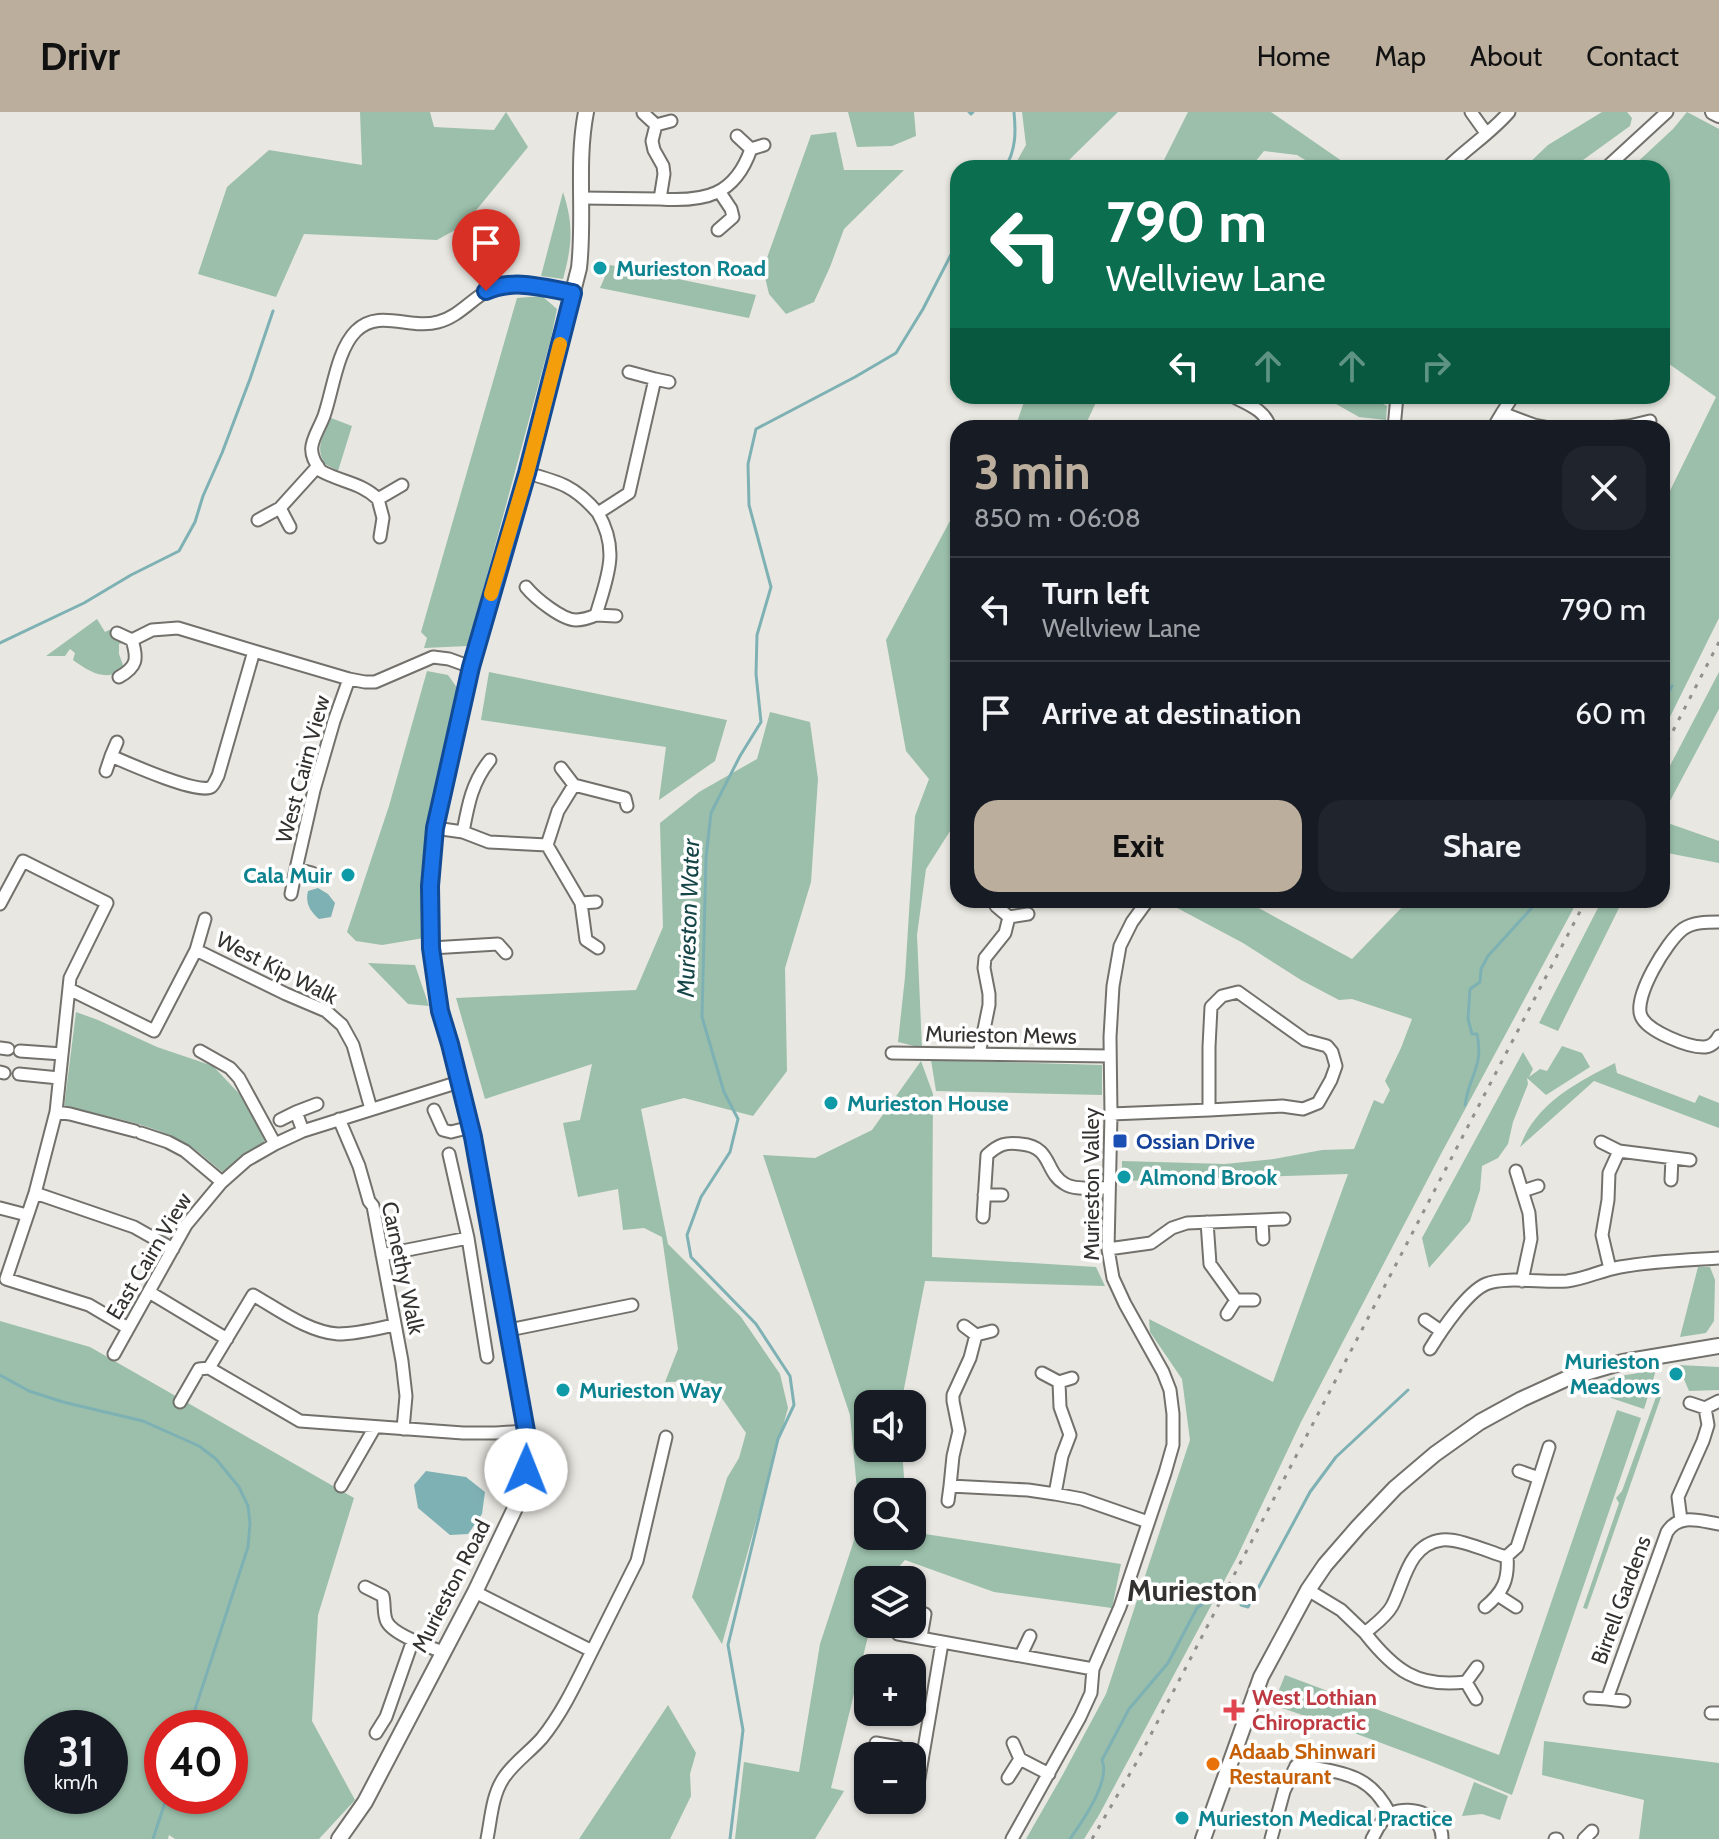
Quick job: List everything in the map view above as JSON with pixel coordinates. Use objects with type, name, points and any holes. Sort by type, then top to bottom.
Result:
[{"type":"street","name":"Murieston Road","points":[[339,1839],[365,1802],[475,1592],[516,1506],[526,1470],[526,1431],[471,1127],[440,1011],[431,948],[430,886],[435,828],[471,667],[527,473],[573,293],[581,249],[582,140],[586,112]]},
{"type":"street","points":[[1471,112],[1486,133]]},
{"type":"street","points":[[1456,160],[1509,112]]},
{"type":"street","points":[[1615,160],[1667,112]]},
{"type":"street","points":[[1713,112],[1719,115]]},
{"type":"street","points":[[643,113],[656,125]]},
{"type":"street","points":[[656,125],[671,121]]},
{"type":"street","points":[[656,125],[652,141],[664,174],[660,199]]},
{"type":"street","points":[[737,136],[751,149]]},
{"type":"street","points":[[751,149],[764,145]]},
{"type":"street","points":[[581,198],[689,201],[706,197],[737,177],[751,149]]},
{"type":"street","points":[[718,230],[733,217],[719,191]]},
{"type":"street","points":[[380,537],[383,518],[378,499],[354,483],[321,471],[311,453],[311,442],[323,418],[348,341],[362,326],[378,320],[420,325],[442,321],[486,291],[513,283],[573,293]]},
{"type":"street","points":[[629,372],[669,382]]},
{"type":"street","points":[[598,513],[629,493],[655,379]]},
{"type":"street","points":[[1246,404],[1264,414],[1268,420]]},
{"type":"street","points":[[1498,420],[1508,404]]},
{"type":"street","points":[[1502,413],[1521,420]]},
{"type":"street","points":[[258,520],[280,508],[318,466]]},
{"type":"street","points":[[527,473],[564,485],[582,495],[606,528],[611,545],[608,571],[596,615]]},
{"type":"street","points":[[378,499],[402,485]]},
{"type":"street","points":[[280,508],[290,527]]},
{"type":"street","points":[[529,596],[573,621],[596,615],[616,616]]},
{"type":"street","name":"West Cairn View","points":[[132,640],[152,630],[178,628],[365,682],[375,682],[433,657],[471,667]]},
{"type":"street","points":[[117,633],[132,640],[136,655],[135,664],[129,672],[119,677]]},
{"type":"street","points":[[111,756],[159,776],[200,788],[213,786],[254,651]]},
{"type":"street","name":"West Cairn View","points":[[291,894],[318,776],[349,679]]},
{"type":"street","points":[[106,771],[117,742]]},
{"type":"street","points":[[463,832],[476,768],[490,760]]},
{"type":"street","points":[[561,768],[574,785],[626,799]]},
{"type":"street","points":[[574,785],[558,811],[547,845],[581,903],[583,943],[598,948]]},
{"type":"street","points":[[435,828],[463,832],[489,842],[547,845]]},
{"type":"street","points":[[0,904],[23,861],[107,903],[70,978],[56,1112],[35,1193],[6,1279],[89,1305],[128,1328]]},
{"type":"street","name":"West Cairn View","points":[[296,869],[312,873]]},
{"type":"street","points":[[581,903],[596,902]]},
{"type":"street","points":[[998,908],[1009,917],[1028,914]]},
{"type":"street","name":"Murieston Valley","points":[[1012,1839],[1091,1693],[1093,1669],[1120,1607],[1173,1445],[1170,1390],[1113,1278],[1108,1249],[1113,986],[1120,946],[1142,908]]},
{"type":"street","points":[[979,1054],[989,1005],[985,958],[1005,933],[1009,917]]},
{"type":"street","points":[[196,950],[205,919]]},
{"type":"street","points":[[1719,922],[1699,923],[1683,929],[1654,968],[1638,1008],[1641,1018],[1649,1027],[1694,1046],[1708,1047],[1719,1036]]},
{"type":"street","points":[[431,948],[503,944]]},
{"type":"street","name":"West Kip Walk","points":[[69,989],[154,1031],[196,950],[326,1011],[342,1025],[353,1045],[371,1109]]},
{"type":"street","points":[[1111,1114],[1209,1110],[1282,1106],[1303,1109],[1318,1103],[1331,1080],[1336,1066],[1332,1052],[1327,1046],[1305,1040],[1238,992],[1222,996],[1211,1007],[1209,1110]]},
{"type":"street","points":[[10,1049],[62,1054]]},
{"type":"street","points":[[200,1051],[230,1068],[239,1078],[275,1144]]},
{"type":"street","name":"Murieston Mews","points":[[892,1053],[1110,1056]]},
{"type":"street","points":[[19,1074],[59,1078]]},
{"type":"street","name":"East Cairn View","points":[[114,1354],[194,1215],[222,1182],[247,1160],[303,1131],[459,1082]]},
{"type":"street","points":[[280,1120],[317,1104]]},
{"type":"street","points":[[434,1110],[443,1130],[451,1132],[471,1127]]},
{"type":"street","name":"East Cairn View","points":[[56,1112],[168,1142],[185,1151],[222,1182]]},
{"type":"street","points":[[296,1112],[303,1131]]},
{"type":"street","name":"Carnethy Walk","points":[[339,1119],[373,1206],[406,1396],[403,1429]]},
{"type":"street","points":[[1601,1142],[1619,1151],[1690,1160]]},
{"type":"street","points":[[983,1217],[987,1155],[997,1146],[1009,1143],[1038,1148],[1064,1184],[1109,1188]]},
{"type":"street","points":[[1610,1269],[1602,1235],[1609,1173],[1619,1151]]},
{"type":"street","points":[[449,1154],[468,1238],[487,1357]]},
{"type":"street","points":[[1671,1180],[1672,1158]]},
{"type":"street","points":[[1516,1171],[1529,1213],[1531,1239],[1522,1281]]},
{"type":"street","points":[[1523,1191],[1538,1186]]},
{"type":"street","points":[[35,1193],[134,1227],[173,1249]]},
{"type":"street","points":[[984,1195],[1002,1195]]},
{"type":"street","points":[[0,1208],[27,1215]]},
{"type":"street","points":[[1108,1249],[1151,1243],[1172,1228],[1187,1223],[1284,1219]]},
{"type":"street","points":[[1262,1221],[1263,1239]]},
{"type":"street","points":[[1207,1222],[1210,1264],[1236,1300]]},
{"type":"street","points":[[382,1255],[468,1238]]},
{"type":"street","points":[[1430,1349],[1474,1291],[1488,1283],[1565,1281],[1586,1278],[1610,1269],[1669,1260],[1719,1258]]},
{"type":"street","points":[[149,1292],[227,1339]]},
{"type":"street","points":[[209,1368],[253,1295],[310,1326],[337,1334],[394,1325]]},
{"type":"street","points":[[1236,1300],[1254,1300]]},
{"type":"street","points":[[1227,1314],[1236,1300]]},
{"type":"street","points":[[509,1330],[623,1303]]},
{"type":"street","points":[[1425,1320],[1441,1331]]},
{"type":"street","points":[[964,1326],[976,1335]]},
{"type":"street","points":[[976,1335],[992,1331]]},
{"type":"street","points":[[948,1501],[959,1431],[953,1395],[970,1358],[976,1335]]},
{"type":"street","points":[[1203,1839],[1261,1677],[1308,1590],[1349,1536],[1395,1488],[1480,1422],[1568,1378],[1649,1357],[1719,1346]]},
{"type":"street","points":[[180,1402],[199,1369],[209,1368],[300,1421],[403,1429],[496,1433],[526,1431]]},
{"type":"street","points":[[1042,1373],[1059,1382],[1072,1378]]},
{"type":"street","points":[[1055,1494],[1062,1456],[1070,1435],[1060,1407],[1059,1382]]},
{"type":"street","points":[[1690,1403],[1705,1408],[1719,1401]]},
{"type":"street","name":"Birrell Gardens","points":[[1681,1520],[1678,1497],[1708,1425],[1705,1408]]},
{"type":"street","points":[[341,1486],[375,1427]]},
{"type":"street","points":[[487,1839],[502,1780],[541,1738],[567,1700],[637,1561],[660,1444]]},
{"type":"street","points":[[1365,1633],[1390,1610],[1412,1560],[1430,1545],[1443,1540],[1503,1556],[1517,1547],[1549,1447]]},
{"type":"street","points":[[1519,1471],[1539,1478]]},
{"type":"street","points":[[950,1486],[1055,1494],[1082,1499],[1148,1522]]},
{"type":"street","name":"Birrell Gardens","points":[[1607,1699],[1671,1525],[1691,1519],[1719,1524]]},
{"type":"street","points":[[1485,1607],[1499,1596],[1508,1569],[1507,1556]]},
{"type":"street","points":[[365,1587],[383,1596],[386,1621],[413,1640],[443,1652]]},
{"type":"street","points":[[1308,1590],[1341,1610],[1394,1666],[1410,1677],[1452,1684],[1466,1682],[1477,1667]]},
{"type":"street","points":[[475,1592],[592,1651]]},
{"type":"street","points":[[1499,1596],[1516,1607]]},
{"type":"street","points":[[1021,1655],[1030,1636]]},
{"type":"street","points":[[924,1638],[1093,1669]]},
{"type":"street","points":[[376,1733],[386,1717],[413,1640]]},
{"type":"street","points":[[921,1742],[942,1643]]},
{"type":"street","points":[[1466,1682],[1476,1699]]},
{"type":"street","name":"Birrell Gardens","points":[[1590,1698],[1624,1701]]},
{"type":"street","points":[[1013,1743],[1020,1759],[1049,1774]]},
{"type":"street","points":[[1008,1778],[1020,1759]]},
{"type":"street","points":[[1271,1839],[1284,1791],[1296,1766],[1352,1775],[1379,1795],[1390,1814]]},
{"type":"street","points":[[1372,1839],[1390,1814],[1405,1811],[1418,1812],[1438,1822],[1442,1839]]},
{"type":"green space","points":[[360,112],[430,112],[434,127],[494,130],[506,112],[528,147],[464,225],[437,240],[304,234],[276,297],[198,274],[227,187],[269,150],[362,165]]},
{"type":"green space","points":[[848,112],[914,112],[916,136],[892,146],[857,147]]},
{"type":"green space","points":[[1022,112],[1118,112],[1070,160],[1018,160],[1026,145]]},
{"type":"green space","points":[[1188,112],[1271,112],[1340,160],[1305,160],[1297,155],[1264,151],[1257,160],[1164,160]]},
{"type":"green space","points":[[1602,112],[1627,112],[1632,118],[1630,126],[1583,160],[1532,160],[1548,145]]},
{"type":"green space","points":[[1687,112],[1719,129],[1719,618],[1670,717],[1670,491],[1716,397],[1670,365],[1670,160],[1640,160]]},
{"type":"green space","points":[[836,132],[844,170],[904,170],[844,229],[814,302],[786,314],[769,294],[763,269],[811,135]]},
{"type":"green space","points":[[563,192],[570,236],[563,279],[541,276]]},
{"type":"green space","points":[[610,265],[756,295],[749,318],[600,288]]},
{"type":"green space","points":[[542,296],[557,309],[551,338],[468,646],[424,648],[427,638],[421,632],[517,298]]},
{"type":"green space","points":[[1023,404],[1095,404],[1088,420],[1018,420]]},
{"type":"green space","points":[[1336,404],[1387,406],[1386,420],[1359,417]]},
{"type":"green space","points":[[331,418],[352,426],[338,471],[325,464],[320,452],[321,441]]},
{"type":"green space","points":[[950,521],[950,831],[926,869],[917,935],[922,1048],[898,1042],[915,816],[929,779],[906,751],[886,640]]},
{"type":"green space","points":[[97,619],[105,632],[115,632],[126,642],[119,644],[119,654],[123,665],[131,664],[123,670],[109,675],[95,673],[73,660],[75,653],[70,649],[65,656],[46,656]]},
{"type":"green space","points":[[427,671],[448,675],[458,689],[429,819],[422,886],[424,938],[382,945],[356,941],[347,932],[389,806]]},
{"type":"green space","points":[[489,672],[727,720],[715,761],[659,800],[666,747],[481,720]]},
{"type":"green space","points":[[1719,672],[1719,709],[1670,801],[1670,766]]},
{"type":"green space","points":[[770,712],[810,722],[818,779],[811,882],[785,968],[787,1071],[753,1116],[684,1098],[641,1109],[668,1244],[741,1317],[780,1374],[788,1408],[722,1644],[692,1597],[727,1478],[739,1458],[746,1433],[710,1381],[665,1382],[678,1349],[662,1237],[644,1228],[623,1230],[618,1189],[578,1197],[563,1123],[580,1120],[592,1064],[485,1099],[456,998],[636,990],[663,927],[660,823],[699,792],[757,759]]},
{"type":"green space","points":[[1670,824],[1719,841],[1719,863],[1670,854]]},
{"type":"green space","points":[[1177,908],[1259,908],[1352,959],[1401,908],[1574,908],[1442,1152],[1301,1422],[1237,1557],[1099,1815],[1084,1839],[1026,1839],[1106,1694],[1190,1440],[1182,1379],[1150,1332],[1149,1319],[1273,1382],[1348,1174],[1122,1181],[1122,1161],[1225,1164],[1322,1150],[1354,1149],[1374,1100],[1383,1104],[1390,1090],[1385,1081],[1412,1019],[1352,999],[1339,1000]]},
{"type":"green space","points":[[1598,908],[1619,908],[1558,1031],[1539,1023]]},
{"type":"green space","points":[[368,963],[415,965],[429,1006],[408,1004]]},
{"type":"green space","points":[[76,1012],[157,1047],[213,1066],[248,1103],[270,1141],[225,1174],[185,1143],[157,1130],[64,1108]]},
{"type":"green space","points":[[1562,1046],[1582,1053],[1590,1067],[1546,1095],[1527,1078],[1528,1084],[1508,1144],[1498,1158],[1482,1166],[1480,1190],[1470,1221],[1429,1268],[1422,1238],[1523,1052],[1533,1069],[1529,1077],[1540,1069],[1547,1071]]},
{"type":"green space","points":[[931,1060],[1102,1065],[1102,1095],[936,1091]]},
{"type":"green space","points":[[921,1061],[933,1094],[932,1257],[1096,1267],[1105,1286],[925,1281],[904,1390],[854,1390],[854,1458],[850,1415],[763,1155],[815,1158],[872,1130]]},
{"type":"green space","points":[[1615,1063],[1617,1073],[1695,1103],[1699,1095],[1719,1103],[1719,1128],[1594,1081],[1520,1147],[1536,1119],[1558,1096]]},
{"type":"green space","points":[[1698,1267],[1710,1267],[1715,1280],[1714,1321],[1706,1333],[1680,1337]]},
{"type":"green space","points":[[0,1321],[90,1347],[354,1498],[318,1615],[312,1721],[355,1800],[319,1839],[175,1839],[169,1835],[168,1839],[0,1839]]},
{"type":"green space","points":[[1678,1365],[1719,1367],[1719,1390],[1689,1391]]},
{"type":"green space","points":[[1656,1370],[1644,1409],[1584,1389],[1614,1377]]},
{"type":"green space","points":[[1656,1397],[1661,1397],[1587,1609],[1583,1608],[1619,1503],[1616,1498],[1622,1491]]},
{"type":"green space","points":[[1617,1410],[1641,1418],[1512,1795],[1393,1747],[1273,1705],[1285,1675],[1499,1755]]},
{"type":"green space","points":[[854,1462],[903,1462],[904,1478],[856,1478]]},
{"type":"green space","points":[[926,1534],[1121,1564],[1112,1608],[994,1592],[905,1560],[900,1566],[854,1566],[854,1638],[868,1638],[864,1654],[854,1654],[854,1694],[831,1788],[844,1791],[815,1839],[735,1839],[744,1762],[799,1772],[820,1644],[854,1540],[854,1550],[926,1550]]},
{"type":"green space","points":[[668,1705],[696,1753],[690,1774],[691,1796],[670,1839],[579,1839]]},
{"type":"green space","points":[[1544,1741],[1719,1763],[1719,1839],[1639,1839],[1644,1800],[1542,1775]]},
{"type":"green space","points":[[1474,1782],[1508,1796],[1500,1820],[1482,1814],[1462,1816]]},
{"type":"water","points":[[318,888],[335,903],[331,917],[319,919],[309,906],[308,891]]},
{"type":"water","points":[[426,1471],[466,1477],[485,1492],[482,1514],[468,1534],[450,1535],[418,1508],[414,1485]]},
{"type":"waterway","name":"Murieston Water","points":[[969,112],[973,112]]},
{"type":"waterway","name":"Murieston Water","points":[[1008,160],[1014,141],[1014,112]]},
{"type":"waterway","name":"Murieston Water","points":[[730,1839],[743,1730],[728,1645],[778,1439],[794,1405],[790,1376],[756,1324],[691,1257],[687,1235],[701,1197],[730,1152],[738,1119],[724,1092],[702,1017],[706,857],[711,813],[761,722],[756,674],[757,635],[771,587],[749,505],[748,464],[756,429],[896,353],[950,257]]},
{"type":"waterway","points":[[0,643],[84,603],[179,551],[195,522],[273,311]]},
{"type":"waterway","points":[[1670,690],[1672,686]]},
{"type":"waterway","points":[[1465,1105],[1479,1055],[1477,1034],[1472,1034],[1468,1019],[1470,989],[1480,982],[1481,969],[1488,956],[1532,908]]},
{"type":"waterway","points":[[0,1375],[29,1391],[143,1421],[199,1446],[216,1459],[239,1487],[248,1506],[248,1547],[195,1710]]},
{"type":"waterway","points":[[1241,1605],[1248,1607],[1310,1492],[1336,1457],[1408,1390]]},
{"type":"waterway","points":[[1070,1839],[1099,1790],[1104,1769],[1102,1760],[1129,1709],[1168,1663],[1197,1608],[1211,1599]]},
{"type":"waterway","points":[[153,1839],[161,1814]]},
{"type":"railway","points":[[1670,737],[1719,642]]},
{"type":"railway","points":[[1092,1839],[1135,1765],[1582,908]]},
{"type":"slow traffic","points":[[491,594],[527,473],[560,344]]},
{"type":"place","name":"Murieston Road","points":[[600,268]]},
{"type":"place","name":"Cala Muir","points":[[348,875]]},
{"type":"place","name":"Murieston House","points":[[831,1103]]},
{"type":"place","name":"Ossian Drive","points":[[1120,1141]]},
{"type":"place","name":"Almond Brook","points":[[1124,1177]]},
{"type":"place","name":"Murieston Meadows","points":[[1676,1374]]},
{"type":"place","name":"Murieston Way","points":[[563,1390]]},
{"type":"place","name":"West Lothian Chiropractic","points":[[1234,1710]]},
{"type":"place","name":"Adaab Shinwari Restaurant","points":[[1213,1764]]},
{"type":"place","name":"Murieston Medical Practice","points":[[1182,1818]]},
{"type":"district","name":"Murieston","points":[[1192,1590]]},
{"type":"route","points":[[486,291],[513,283],[573,293],[527,473],[471,667],[435,828],[430,886],[431,948],[440,1011],[473,1137],[526,1431],[526,1470]]}]
